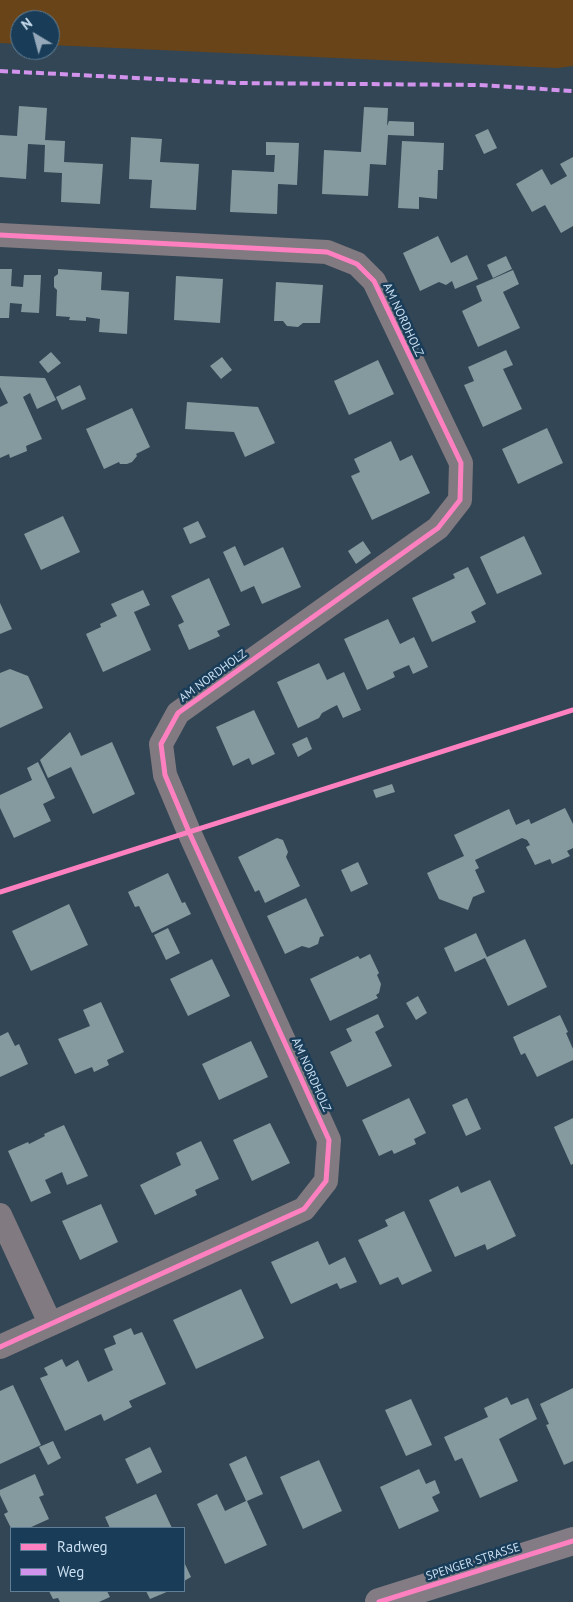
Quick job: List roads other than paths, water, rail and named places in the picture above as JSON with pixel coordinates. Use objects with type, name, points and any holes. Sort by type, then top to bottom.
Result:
[{"type":"street","name":"AM NORDHOLZ","points":[[0,235],[327,252],[357,264],[374,281],[460,463],[460,500],[438,528],[178,714],[162,744],[165,775],[189,832],[329,1140],[326,1181],[304,1209],[0,1347]]},
{"type":"street","points":[[0,1215],[50,1323]]},
{"type":"street","name":"SPENGER STRASSE","points":[[379,1602],[573,1541]]}]
